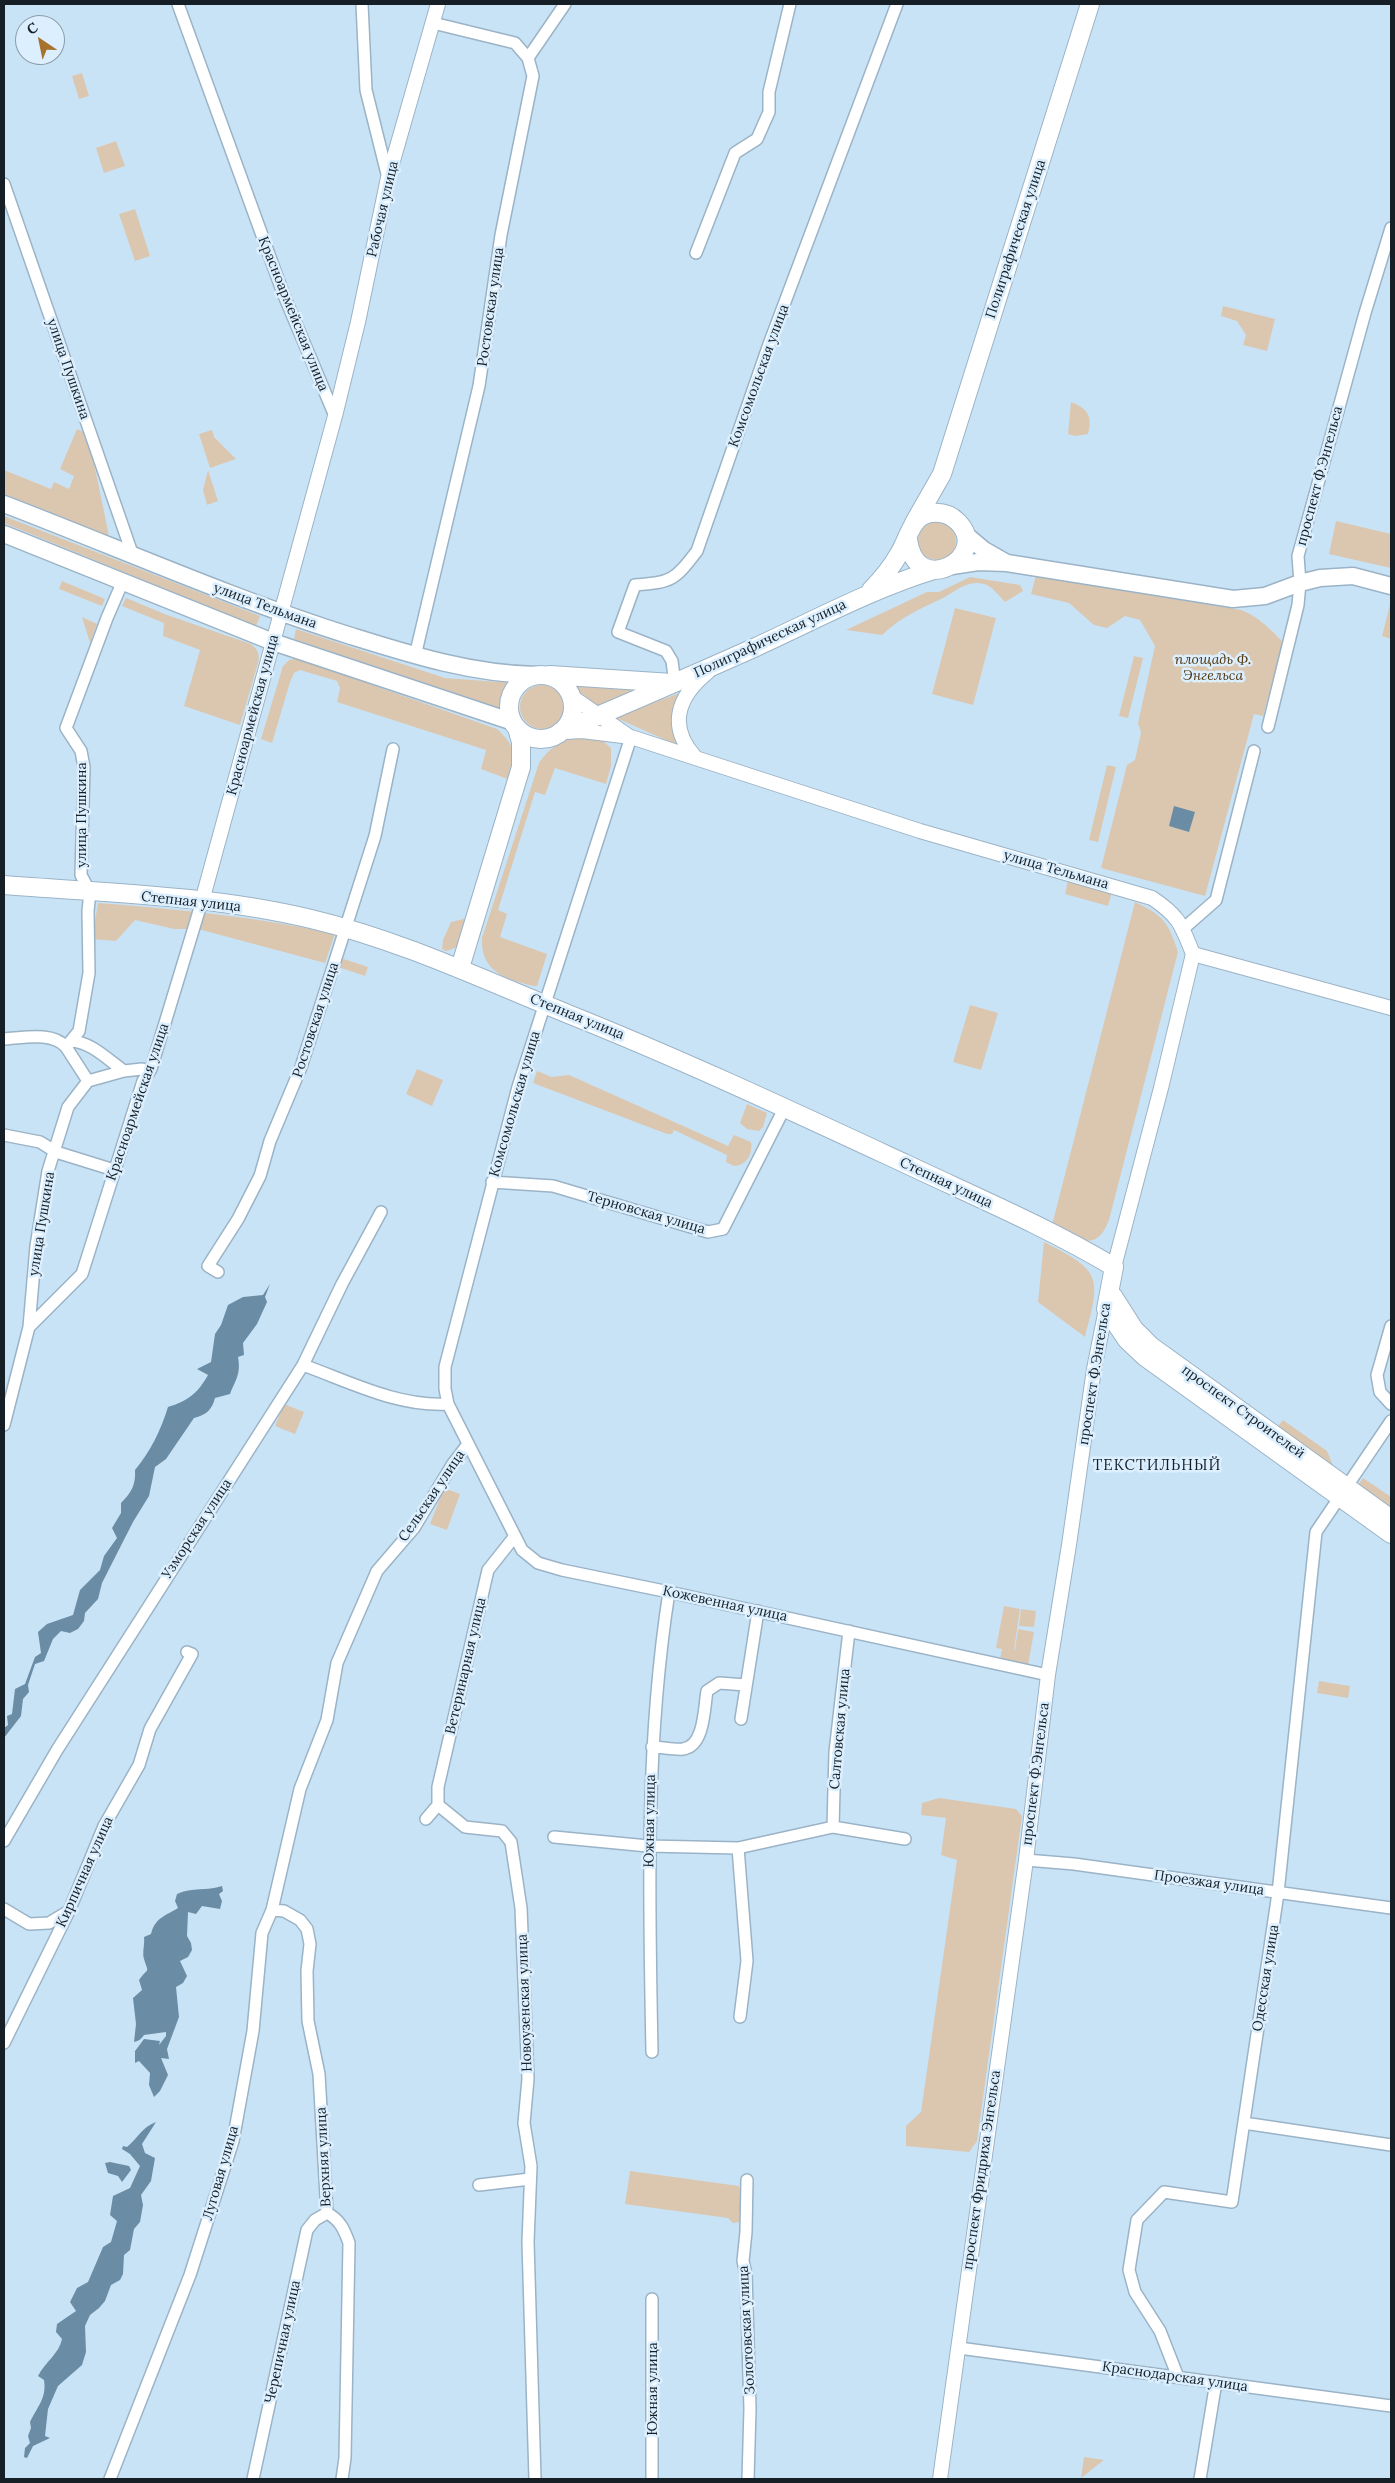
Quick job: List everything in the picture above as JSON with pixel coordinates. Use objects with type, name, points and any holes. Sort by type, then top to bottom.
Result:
[{"type":"main road","name":"Полиграфическая улица","points":[[865,595],[890,568],[942,474],[1090,4]]},
{"type":"main road","name":"Полиграфическая улица","points":[[942,474],[944,496],[954,518],[965,534]]},
{"type":"main road","name":"улица Тельмана","points":[[4,504],[132,553],[281,614],[439,663],[506,674],[540,675],[558,679],[566,686],[571,696]]},
{"type":"main road","points":[[934,570],[923,567],[915,560],[909,549],[911,531],[926,514],[936,512],[954,518]]},
{"type":"main road","name":"улица Тельмана","points":[[4,534],[273,642],[515,725],[530,737],[543,738],[560,732]]},
{"type":"main road","points":[[965,534],[984,550],[1007,564]]},
{"type":"main road","points":[[952,566],[964,551],[965,534]]},
{"type":"main road","points":[[952,566],[978,562],[1007,564],[1233,600],[1265,596],[1320,578],[1353,576],[1391,586]]},
{"type":"main road","name":"Полиграфическая улица","points":[[560,732],[675,684],[865,595],[902,580],[952,566]]},
{"type":"main road","name":"Полиграфическая улица","points":[[540,675],[675,684]]},
{"type":"main road","points":[[460,968],[521,767],[521,742],[509,710],[512,692],[518,684],[540,675]]},
{"type":"main road","points":[[560,732],[572,715],[571,696]]},
{"type":"main road","points":[[521,767],[543,738]]},
{"type":"main road","name":"Степная улица","points":[[4,885],[202,901],[308,918],[346,928],[460,968],[645,1044],[785,1107],[1036,1225],[1114,1267]]},
{"type":"main road","name":"проспект Ф.Энгельса","points":[[1106,1309],[1114,1267]]},
{"type":"main road","name":"проспект Строителей","points":[[1109,1290],[1134,1329],[1151,1346],[1343,1492],[1391,1534]]},
{"type":"main road","name":"проспект Строителей","points":[[1106,1309],[1127,1340],[1144,1357],[1343,1492],[1391,1518]]},
{"type":"street","name":"Красноармейская улица","points":[[29,1327],[82,1274],[143,1081],[149,1072],[202,901],[335,416],[283,293],[178,4]]},
{"type":"street","points":[[362,4],[366,90],[388,178]]},
{"type":"street","name":"Рабочая улица","points":[[335,416],[358,322],[388,178],[438,4]]},
{"type":"street","points":[[433,23],[515,43],[528,58],[565,4]]},
{"type":"street","points":[[696,253],[735,153],[757,139],[769,112],[769,92],[790,4]]},
{"type":"street","name":"Комсомольская улица","points":[[675,684],[672,661],[666,651],[618,632],[635,585],[665,582],[680,574],[697,551],[768,346],[897,4]]},
{"type":"street","name":"Ростовская улица","points":[[415,656],[479,386],[501,235],[533,76],[528,58]]},
{"type":"street","name":"улица Пушкина","points":[[4,184],[132,553]]},
{"type":"street","name":"проспект Ф.Энгельса","points":[[1268,726],[1298,605],[1300,583],[1298,556],[1365,312],[1391,228]]},
{"type":"street","name":"улица Пушкина","points":[[68,1044],[79,1031],[89,973],[88,911],[90,892],[81,875],[84,766],[81,751],[66,728],[107,618],[123,581]]},
{"type":"street","points":[[696,757],[681,738],[678,725],[679,712],[683,701],[699,679],[718,664]]},
{"type":"street","name":"улица Тельмана","points":[[571,696],[630,737]]},
{"type":"street","name":"улица Тельмана","points":[[560,732],[582,731],[630,737],[920,831],[1152,898],[1172,911],[1183,929],[1193,954]]},
{"type":"street","name":"Комсомольская улица","points":[[468,1444],[448,1404],[445,1389],[445,1367],[513,1103],[630,737]]},
{"type":"street","name":"Ростовская улица","points":[[218,1272],[208,1266],[238,1219],[260,1176],[270,1141],[301,1067],[375,836],[393,749]]},
{"type":"street","points":[[1183,929],[1216,900],[1254,751]]},
{"type":"street","points":[[1193,954],[1391,1008]]},
{"type":"street","name":"проспект Ф.Энгельса","points":[[1114,1267],[1161,1088],[1193,954]]},
{"type":"street","points":[[4,1038],[50,1038],[68,1044],[80,1042],[96,1050],[124,1071]]},
{"type":"street","points":[[68,1044],[88,1081],[124,1071],[142,1069],[149,1072]]},
{"type":"street","name":"улица Пушкина","points":[[4,1425],[29,1327],[36,1246],[48,1171],[56,1152],[59,1132],[68,1107],[88,1081]]},
{"type":"street","name":"Терновская улица","points":[[492,1182],[553,1186],[708,1232],[719,1231],[723,1229],[785,1107]]},
{"type":"street","points":[[4,1135],[40,1142],[56,1152],[114,1170]]},
{"type":"street","name":"Узморская улица","points":[[4,1841],[57,1750],[303,1365],[342,1284],[381,1212]]},
{"type":"street","name":"проспект Ф.Энгельса","points":[[1026,1860],[1048,1676],[1094,1369],[1106,1309]]},
{"type":"street","points":[[1391,1326],[1378,1375],[1380,1392],[1391,1404]]},
{"type":"street","points":[[303,1365],[389,1397],[431,1405],[448,1404]]},
{"type":"street","name":"Одесская улица","points":[[1178,2377],[1160,2331],[1135,2292],[1129,2270],[1137,2220],[1164,2192],[1232,2202],[1278,1892],[1316,1532],[1391,1421]]},
{"type":"street","name":"Кожевенная улица","points":[[468,1444],[522,1550],[538,1563],[562,1570],[758,1611],[1048,1676]]},
{"type":"street","name":"Сельская улица","points":[[285,1855],[300,1789],[327,1720],[337,1663],[377,1571],[414,1528],[452,1465],[468,1444]]},
{"type":"street","name":"Ветеринарная улица","points":[[438,1805],[438,1787],[488,1570],[515,1536]]},
{"type":"street","name":"Южная улица","points":[[652,2052],[648,1846],[652,1747],[670,1592]]},
{"type":"street","points":[[741,1719],[758,1611]]},
{"type":"street","name":"Салтовская улица","points":[[833,1827],[835,1752],[849,1632]]},
{"type":"street","name":"Кирпичная улица","points":[[4,2043],[69,1911],[104,1826],[139,1765],[150,1729],[192,1654],[187,1652]]},
{"type":"street","points":[[652,1747],[684,1749],[690,1746],[697,1741],[700,1733],[707,1690],[718,1683],[746,1685]]},
{"type":"street","points":[[426,1819],[438,1805]]},
{"type":"street","name":"Новоузенская улица","points":[[438,1805],[466,1827],[502,1831],[511,1842],[521,1908],[528,2079],[524,2123],[531,2166],[528,2242],[535,2479]]},
{"type":"street","points":[[554,1836],[648,1846],[738,1848],[833,1827],[905,1838]]},
{"type":"street","points":[[738,1848],[747,1961],[740,2016]]},
{"type":"street","name":"Луговая улица","points":[[110,2479],[190,2275],[233,2141],[253,2031],[262,1933],[272,1910],[285,1855]]},
{"type":"street","name":"Проезжая улица","points":[[1026,1860],[1074,1864],[1391,1908]]},
{"type":"street","name":"проспект Фридриха Энгельса","points":[[940,2479],[1026,1860]]},
{"type":"street","points":[[4,1909],[29,1924],[49,1923],[69,1911]]},
{"type":"street","name":"Верхняя улица","points":[[272,1910],[284,1911],[300,1920],[307,1929],[310,1944],[307,1971],[308,2021],[319,2074],[327,2213],[344,2227],[348,2242],[345,2458],[342,2479]]},
{"type":"street","points":[[1244,2123],[1391,2145]]},
{"type":"street","points":[[479,2185],[530,2179]]},
{"type":"street","name":"Золотовская улица","points":[[747,2180],[746,2232],[743,2261],[746,2274],[750,2409],[748,2479]]},
{"type":"street","name":"Черепичная улица","points":[[253,2479],[307,2230],[314,2220],[327,2213]]},
{"type":"street","name":"Южная улица","points":[[652,2299],[652,2479]]},
{"type":"street","name":"Краснодарская улица","points":[[959,2348],[1391,2406]]},
{"type":"street","points":[[1200,2479],[1216,2382]]},
{"type":"green space","points":[[82,73],[89,96],[79,99],[72,76]]},
{"type":"green space","points":[[116,141],[125,166],[104,173],[96,148]]},
{"type":"green space","points":[[135,209],[150,256],[135,261],[119,214]]},
{"type":"green space","points":[[1223,306],[1275,319],[1267,351],[1243,345],[1246,335],[1237,321],[1221,316]]},
{"type":"green space","points":[[1071,402],[1081,407],[1087,413],[1090,422],[1088,434],[1076,436],[1068,434]]},
{"type":"green space","points":[[77,429],[88,434],[109,536],[4,494],[4,470],[51,489],[54,482],[69,489],[74,476],[60,469]]},
{"type":"green space","points":[[212,430],[214,437],[236,459],[210,468],[199,434]]},
{"type":"green space","points":[[208,470],[218,501],[207,505],[203,490]]},
{"type":"green space","points":[[4,516],[260,616],[256,626],[4,523]]},
{"type":"green space","points":[[1336,521],[1391,534],[1391,568],[1329,554]]},
{"type":"green space","points":[[937,522],[951,527],[956,541],[951,555],[937,560],[923,555],[918,541],[923,527]]},
{"type":"green space","name":"площадь Ф. Энгельса","points":[[1036,575],[1241,610],[1258,619],[1283,642],[1263,716],[1254,714],[1205,896],[1101,868],[1127,765],[1135,760],[1141,733],[1138,723],[1155,646],[1140,620],[1125,616],[1107,628],[1094,625],[1069,603],[1031,594]]},
{"type":"green space","points":[[970,577],[1020,585],[1023,591],[1005,602],[987,585],[972,583],[910,614],[882,635],[846,630],[927,592],[939,592]]},
{"type":"green space","points":[[62,581],[105,599],[102,606],[59,589]]},
{"type":"green space","points":[[126,598],[167,615],[251,644],[255,648],[259,655],[258,663],[240,725],[184,706],[200,650],[163,636],[164,623],[122,606]]},
{"type":"green space","points":[[1391,601],[1391,639],[1382,636]]},
{"type":"green space","points":[[955,608],[996,618],[973,705],[932,694]]},
{"type":"green space","points":[[82,617],[97,624],[90,643]]},
{"type":"green space","points":[[296,629],[445,678],[513,683],[504,700],[504,712],[294,639]]},
{"type":"green space","points":[[1134,656],[1143,658],[1128,718],[1119,716]]},
{"type":"green space","points":[[296,658],[497,729],[508,741],[513,752],[514,765],[510,780],[481,769],[486,750],[337,702],[340,688],[337,681],[300,670],[294,673],[290,682],[272,743],[261,739],[283,666],[289,660]]},
{"type":"green space","points":[[542,685],[554,689],[560,695],[564,707],[560,719],[554,725],[542,729],[530,725],[524,719],[520,707],[524,695],[530,689]]},
{"type":"green space","points":[[571,685],[648,689],[601,709]]},
{"type":"green space","points":[[683,692],[672,720],[677,745],[614,717]]},
{"type":"green space","points":[[580,736],[601,739],[611,748],[611,766],[606,784],[555,768],[545,795],[535,792],[498,910],[507,914],[500,937],[547,954],[537,986],[533,986],[496,972],[485,958],[482,949],[482,938],[539,763],[556,745]]},
{"type":"green space","points":[[1107,765],[1116,767],[1098,842],[1089,840]]},
{"type":"green space","points":[[1068,880],[1112,892],[1108,906],[1065,894]]},
{"type":"green space","points":[[1135,902],[1152,911],[1164,921],[1178,952],[1109,1220],[1104,1231],[1098,1237],[1092,1240],[1085,1240],[1069,1235],[1052,1225]]},
{"type":"green space","points":[[98,903],[217,914],[335,934],[325,963],[198,929],[174,929],[135,920],[116,941],[92,939]]},
{"type":"green space","points":[[472,917],[466,934],[460,943],[451,950],[445,951],[442,949],[443,940],[451,922]]},
{"type":"green space","points":[[341,958],[368,967],[365,976],[338,967]]},
{"type":"green space","points":[[970,1005],[998,1013],[981,1070],[953,1062]]},
{"type":"green space","points":[[417,1069],[443,1080],[432,1106],[406,1094]]},
{"type":"green space","points":[[537,1071],[552,1077],[569,1075],[728,1146],[734,1135],[751,1142],[750,1155],[742,1164],[734,1166],[726,1162],[727,1155],[674,1130],[672,1134],[667,1134],[533,1083]]},
{"type":"green space","points":[[747,1104],[767,1113],[763,1127],[759,1131],[747,1129],[740,1123]]},
{"type":"green space","points":[[1044,1242],[1077,1261],[1087,1269],[1092,1278],[1094,1301],[1085,1337],[1038,1302]]},
{"type":"green space","points":[[284,1404],[304,1412],[295,1434],[275,1426]]},
{"type":"green space","points":[[1283,1420],[1327,1451],[1337,1475],[1275,1430]]},
{"type":"green space","points":[[1363,1478],[1391,1497],[1391,1513],[1356,1488]]},
{"type":"green space","points":[[444,1488],[460,1494],[447,1530],[430,1524]]},
{"type":"green space","points":[[1004,1606],[1020,1609],[1014,1650],[1018,1629],[1034,1632],[1028,1665],[1000,1659],[1002,1649],[996,1648]]},
{"type":"green space","points":[[1021,1609],[1036,1611],[1034,1627],[1019,1626]]},
{"type":"green space","points":[[1319,1681],[1350,1686],[1348,1698],[1317,1693]]},
{"type":"green space","points":[[939,1798],[1016,1809],[1022,1816],[977,2141],[969,2152],[906,2146],[906,2126],[921,2112],[957,1860],[941,1855],[946,1818],[921,1815],[922,1803]]},
{"type":"green space","points":[[630,2171],[739,2186],[741,2193],[740,2222],[733,2223],[728,2218],[625,2204]]},
{"type":"green space","points":[[1084,2457],[1104,2460],[1081,2478]]},
{"type":"water","points":[[1174,806],[1195,812],[1189,832],[1169,826]]},
{"type":"water","points":[[270,1284],[265,1297],[267,1302],[257,1324],[243,1343],[244,1355],[238,1357],[238,1372],[230,1394],[215,1398],[208,1411],[194,1418],[166,1459],[155,1467],[149,1496],[133,1522],[102,1583],[98,1599],[85,1613],[84,1621],[78,1629],[70,1633],[61,1631],[53,1639],[44,1661],[35,1664],[28,1685],[29,1692],[23,1699],[21,1716],[4,1738],[4,1728],[8,1725],[7,1716],[12,1714],[15,1689],[25,1684],[35,1657],[41,1653],[38,1632],[47,1624],[73,1615],[80,1590],[100,1570],[104,1556],[117,1538],[112,1528],[121,1513],[121,1503],[128,1496],[132,1488],[135,1480],[135,1470],[146,1456],[168,1407],[192,1396],[208,1375],[197,1369],[211,1362],[215,1334],[221,1325],[228,1305],[243,1297],[263,1295]]},
{"type":"water","points":[[222,1886],[223,1891],[219,1894],[222,1901],[220,1909],[202,1906],[196,1914],[188,1912],[187,1936],[192,1950],[188,1957],[180,1961],[187,1976],[183,1983],[176,1987],[179,2017],[167,2049],[169,2059],[161,2058],[168,2075],[160,2091],[154,2097],[149,2085],[150,2073],[139,2061],[135,2063],[135,2051],[144,2039],[160,2041],[159,2045],[166,2036],[166,2032],[144,2035],[140,2040],[134,2042],[136,2024],[133,1998],[142,1990],[139,1980],[147,1969],[143,1957],[144,1937],[151,1934],[155,1924],[161,1918],[178,1908],[175,1901],[177,1894],[188,1890]]},
{"type":"water","points":[[156,2122],[142,2144],[145,2153],[155,2158],[151,2181],[141,2195],[143,2205],[140,2222],[134,2229],[130,2250],[124,2255],[123,2274],[120,2280],[111,2285],[105,2301],[90,2315],[85,2326],[86,2352],[82,2365],[58,2386],[48,2409],[45,2436],[50,2438],[33,2446],[27,2458],[24,2457],[25,2448],[30,2443],[28,2436],[31,2428],[30,2422],[41,2402],[44,2392],[44,2380],[38,2376],[55,2354],[62,2339],[56,2332],[57,2324],[76,2311],[70,2302],[77,2288],[88,2282],[103,2247],[111,2242],[117,2221],[110,2215],[113,2196],[130,2188],[140,2166],[130,2154],[122,2149],[123,2146],[127,2147],[144,2130]]},
{"type":"water","points":[[110,2162],[129,2166],[131,2170],[122,2182],[118,2176],[108,2173],[105,2163]]},
{"type":"district","name":"ТЕКСТИЛЬНЫЙ","points":[[1157,1466]]}]
